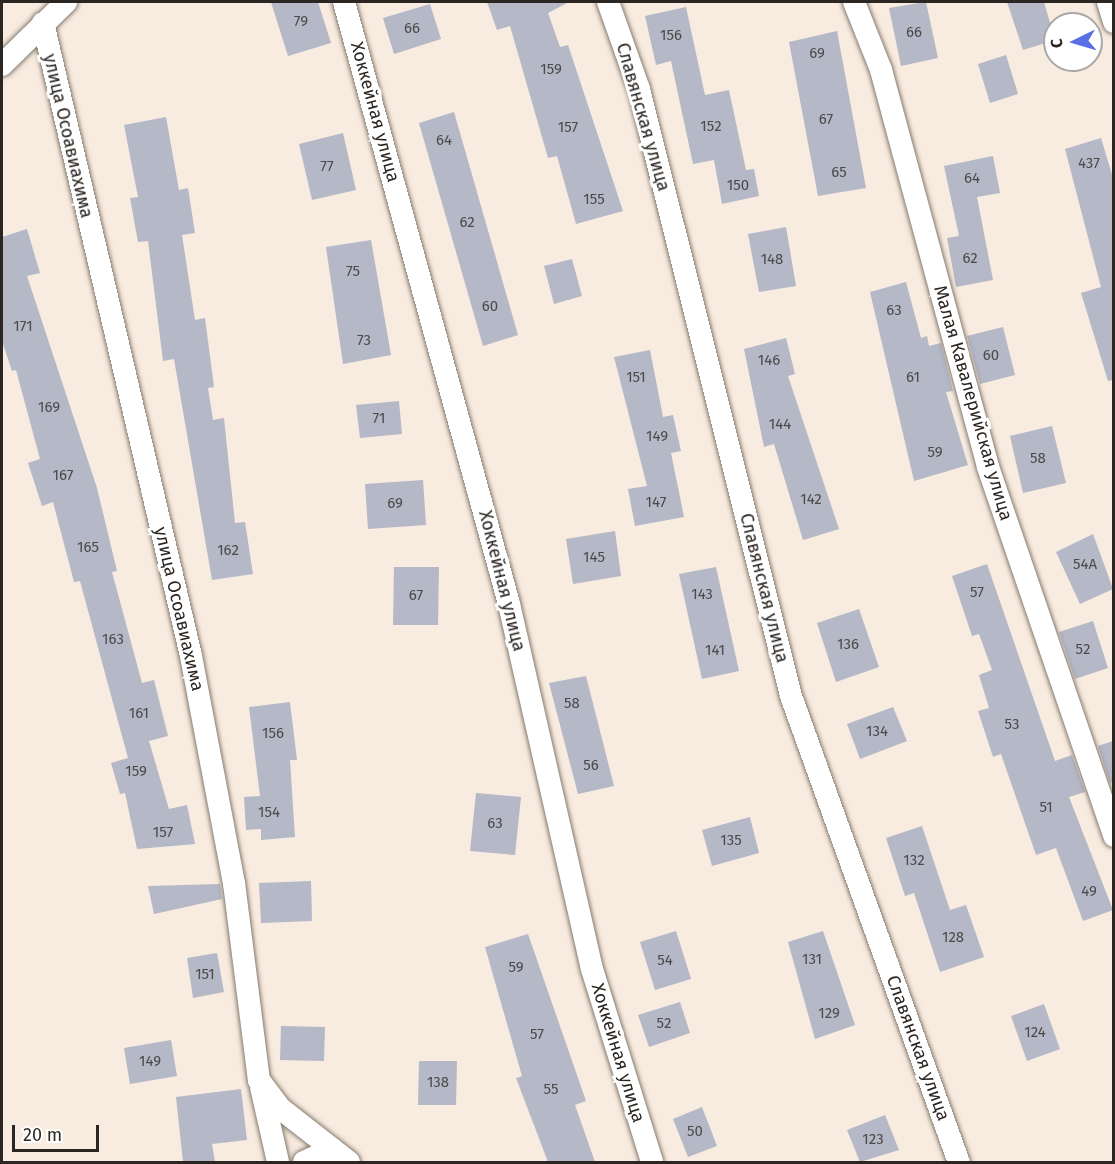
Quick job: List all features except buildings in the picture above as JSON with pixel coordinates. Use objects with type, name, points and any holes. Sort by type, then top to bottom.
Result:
[{"type":"street","points":[[2,65],[66,2]]},
{"type":"street","name":"Хоккейная улица","points":[[344,2],[509,604],[592,969],[652,1162]]},
{"type":"street","name":"Славянская улица","points":[[608,2],[639,89],[791,696],[958,1162]]},
{"type":"street","name":"Малая Кавалерийская улица","points":[[854,2],[881,70],[988,467],[1113,836]]},
{"type":"street","points":[[1108,2],[1113,22]]},
{"type":"street","name":"улица Осоавиахима","points":[[43,23],[191,656],[234,883],[259,1080],[281,1109],[341,1156]]},
{"type":"street","points":[[259,1080],[278,1162]]},
{"type":"street","points":[[304,1162],[341,1156]]}]
